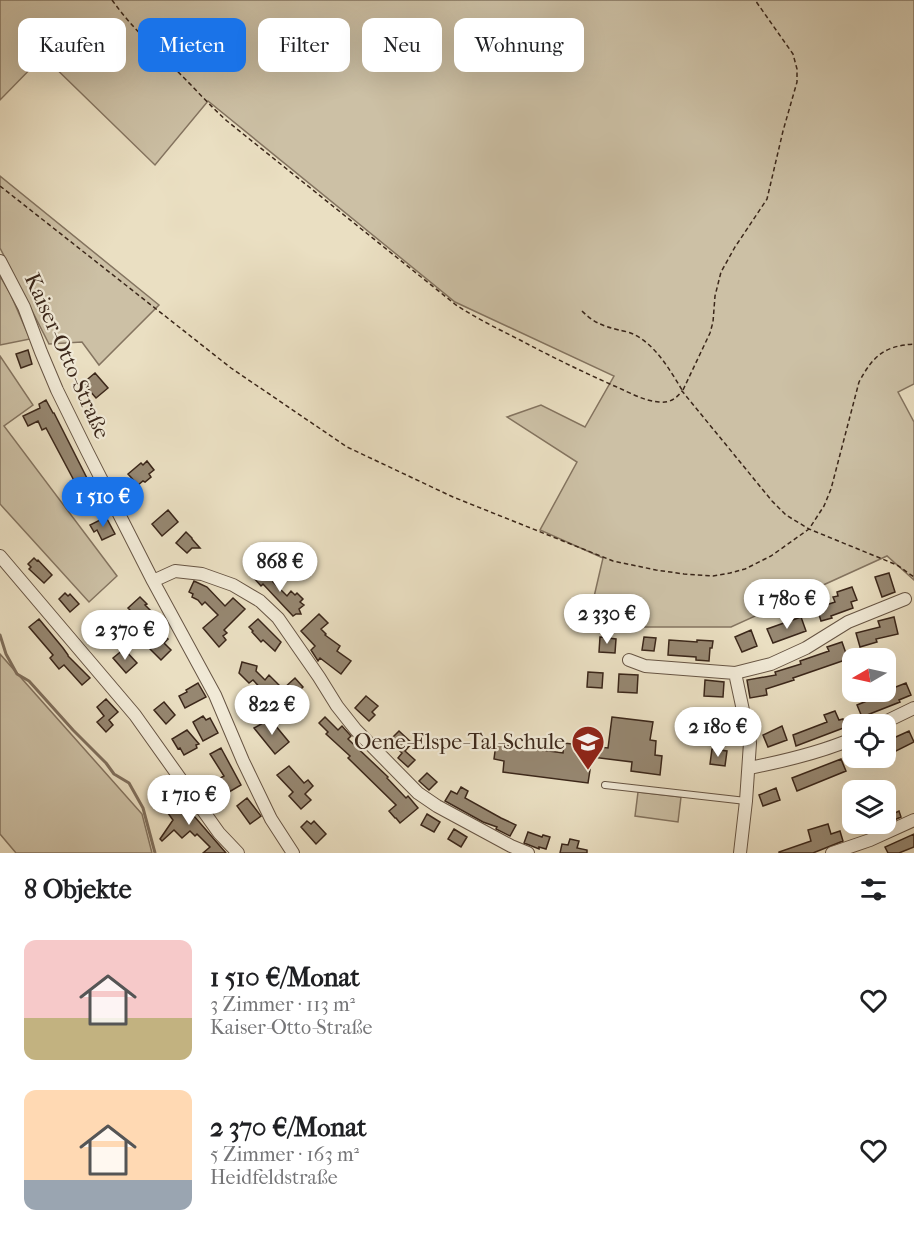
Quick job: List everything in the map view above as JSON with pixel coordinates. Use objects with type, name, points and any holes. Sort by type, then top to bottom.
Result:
[{"type":"street","name":"Kaiser-Otto-Straße","points":[[0,261],[24,307],[57,390],[153,581],[215,695],[271,819],[293,853]]},
{"type":"street","points":[[0,556],[135,715],[219,833],[238,853]]},
{"type":"street","points":[[153,581],[175,571],[201,574],[233,585],[260,601],[278,618],[337,706],[356,730],[418,792],[446,811],[528,853]]},
{"type":"street","points":[[629,660],[645,666],[735,673],[771,664],[806,648],[848,622],[905,599]]},
{"type":"street","points":[[735,673],[750,743],[740,853]]},
{"type":"street","points":[[896,717],[914,708]]},
{"type":"street","points":[[749,768],[783,762],[842,743]]},
{"type":"street","points":[[832,853],[870,840],[914,820]]},
{"type":"lane","points":[[605,785],[746,801]]},
{"type":"path","points":[[112,0],[141,35],[227,121],[456,304],[471,315],[590,375],[657,402],[677,399],[710,333],[721,272],[767,199],[797,82],[796,62],[793,54],[755,0]]},
{"type":"path","points":[[0,186],[231,368],[346,447],[453,497],[613,561],[656,570],[713,576],[730,573],[771,556],[809,529],[824,506],[831,489],[859,382],[866,368],[875,357],[887,349],[914,344]]},
{"type":"path","points":[[582,311],[591,320],[633,334],[647,344],[658,355],[682,391],[786,515],[809,529],[897,565],[914,577]]},
{"type":"shaded area","points":[[0,0],[914,0],[914,384],[898,392],[914,422],[914,580],[887,556],[731,627],[587,627],[603,558],[540,530],[577,462],[507,417],[541,405],[585,427],[614,376],[455,302],[208,101],[155,165],[59,72],[126,72],[126,18],[18,18],[18,72],[27,72],[0,100]]},
{"type":"shaded area","points":[[0,176],[159,305],[99,365],[82,342],[49,344],[0,248]]},
{"type":"shaded area","points":[[0,276],[10,293],[30,339],[0,345]]},
{"type":"shaded area","points":[[0,356],[33,405],[4,426],[117,576],[89,602],[0,504]]},
{"type":"shaded area","points":[[0,654],[142,814],[152,853],[16,853],[0,834]]},
{"type":"shaded area","points":[[638,792],[681,797],[678,822],[635,816]]},
{"type":"building","points":[[28,350],[32,364],[21,368],[16,354]]},
{"type":"building","points":[[95,373],[108,388],[96,398],[83,383]]},
{"type":"building","points":[[46,400],[97,498],[78,509],[70,495],[79,490],[46,428],[42,430],[38,421],[28,426],[23,416],[40,408],[39,404]]},
{"type":"building","points":[[147,461],[154,470],[149,474],[151,477],[138,485],[128,474]]},
{"type":"building","points":[[168,510],[178,522],[162,536],[152,524]]},
{"type":"building","points":[[106,517],[115,534],[102,540],[97,530],[94,532],[90,525]]},
{"type":"building","points":[[186,532],[200,548],[192,548],[187,553],[176,543]]},
{"type":"building","points":[[34,558],[52,575],[44,583],[29,569],[31,567],[28,564]]},
{"type":"building","points":[[265,568],[272,575],[270,577],[273,582],[287,596],[291,591],[303,599],[300,602],[304,605],[299,609],[301,614],[293,616],[263,584],[261,586],[252,576]]},
{"type":"building","points":[[889,573],[895,592],[882,597],[875,577]]},
{"type":"building","points":[[194,581],[207,587],[225,606],[233,598],[245,609],[224,630],[227,633],[223,636],[226,640],[219,647],[203,628],[218,615],[205,602],[202,605],[192,597],[193,594],[189,592]]},
{"type":"building","points":[[852,587],[857,600],[851,602],[853,608],[821,621],[817,608],[835,602],[833,597],[838,596],[837,592]]},
{"type":"building","points":[[65,593],[68,596],[70,594],[79,604],[70,612],[59,599]]},
{"type":"building","points":[[140,597],[152,612],[142,622],[128,608]]},
{"type":"building","points":[[319,614],[328,623],[321,629],[325,635],[340,646],[337,651],[351,661],[341,674],[320,658],[318,661],[311,650],[315,646],[301,631]]},
{"type":"building","points":[[801,617],[806,631],[773,643],[767,629]]},
{"type":"building","points":[[894,617],[898,634],[876,639],[877,642],[860,647],[856,633],[880,627],[878,621]]},
{"type":"building","points":[[39,619],[68,656],[90,678],[82,685],[64,665],[59,669],[50,658],[53,655],[29,627]]},
{"type":"building","points":[[258,619],[281,642],[275,651],[263,640],[261,642],[249,627]]},
{"type":"building","points":[[751,630],[757,646],[742,652],[735,637]]},
{"type":"building","points":[[160,632],[168,639],[164,643],[171,650],[161,660],[147,646]]},
{"type":"building","points":[[600,637],[616,639],[615,653],[599,652]]},
{"type":"building","points":[[644,637],[656,638],[654,651],[642,650]]},
{"type":"building","points":[[669,640],[713,641],[709,661],[696,660],[696,657],[668,655]]},
{"type":"building","points":[[842,642],[844,648],[842,648],[842,661],[766,689],[767,695],[750,698],[747,680],[776,675],[775,672],[801,664],[800,661],[829,651],[827,647]]},
{"type":"building","points":[[124,649],[137,663],[126,673],[113,658]]},
{"type":"building","points":[[242,662],[257,666],[256,671],[265,680],[269,675],[283,689],[295,678],[303,687],[295,695],[304,704],[292,715],[272,694],[269,697],[253,680],[249,683],[239,673]]},
{"type":"building","points":[[588,672],[603,673],[602,688],[587,687]]},
{"type":"building","points":[[619,674],[638,675],[637,693],[618,692]]},
{"type":"building","points":[[705,680],[724,682],[723,697],[704,696]]},
{"type":"building","points":[[198,683],[206,697],[185,708],[179,696]]},
{"type":"building","points":[[906,683],[911,695],[899,700],[900,702],[870,714],[861,714],[857,705],[864,702],[896,702],[896,687]]},
{"type":"building","points":[[366,696],[378,706],[372,712],[375,715],[369,721],[355,708]]},
{"type":"building","points":[[106,699],[118,712],[109,720],[113,725],[106,732],[97,722],[104,716],[97,707]]},
{"type":"building","points":[[164,702],[175,715],[166,724],[154,710]]},
{"type":"building","points":[[835,711],[839,720],[842,719],[842,729],[796,746],[793,735],[827,722],[824,715]]},
{"type":"building","points":[[713,712],[728,713],[728,726],[712,725]]},
{"type":"building","points":[[203,716],[206,720],[210,718],[218,733],[203,741],[193,722]]},
{"type":"building","points":[[325,717],[338,730],[342,726],[351,736],[348,739],[418,808],[400,823],[389,811],[396,805],[326,734],[328,732],[319,723]]},
{"type":"building","points":[[612,717],[653,722],[650,740],[656,741],[655,755],[662,756],[660,775],[631,771],[632,762],[592,757],[588,783],[503,772],[504,761],[494,759],[496,744],[563,753],[564,743],[608,748]]},
{"type":"building","points":[[270,719],[289,742],[275,754],[254,728]]},
{"type":"building","points":[[782,726],[787,740],[768,747],[763,735]]},
{"type":"building","points":[[187,730],[199,744],[196,745],[197,748],[184,755],[172,739]]},
{"type":"building","points":[[399,731],[412,743],[405,751],[415,760],[408,767],[398,758],[402,753],[389,741]]},
{"type":"building","points":[[909,731],[914,742],[896,751],[896,737]]},
{"type":"building","points":[[221,748],[241,785],[224,795],[215,781],[224,776],[210,754]]},
{"type":"building","points":[[712,749],[727,751],[725,766],[710,764]]},
{"type":"building","points":[[841,759],[842,768],[846,771],[797,791],[792,778]]},
{"type":"building","points":[[289,766],[304,783],[308,780],[313,786],[305,794],[311,800],[301,809],[289,796],[293,792],[277,775]]},
{"type":"building","points":[[427,773],[437,782],[429,790],[419,781]]},
{"type":"building","points":[[461,787],[468,791],[465,798],[516,825],[510,836],[445,801],[451,791],[457,794]]},
{"type":"building","points":[[776,788],[780,800],[763,806],[759,795]]},
{"type":"building","points":[[183,797],[190,806],[187,808],[226,853],[203,853],[210,847],[197,834],[195,836],[190,831],[182,838],[174,830],[162,841],[160,839],[173,820],[165,809]]},
{"type":"building","points":[[247,798],[261,816],[250,824],[237,806]]},
{"type":"building","points":[[899,811],[901,817],[896,819],[896,812]]},
{"type":"building","points":[[427,814],[440,822],[434,832],[421,825]]},
{"type":"building","points":[[307,821],[311,824],[314,821],[326,834],[316,844],[301,827]]},
{"type":"building","points":[[828,824],[831,834],[840,831],[843,841],[813,853],[779,853],[811,841],[808,830]]},
{"type":"building","points":[[454,829],[467,837],[461,847],[448,839]]},
{"type":"building","points":[[528,832],[550,837],[546,849],[539,847],[539,849],[524,843]]},
{"type":"building","points":[[914,834],[914,847],[899,853],[888,853],[885,847]]},
{"type":"building","points":[[570,839],[579,841],[577,848],[587,850],[587,853],[560,853],[562,844],[568,845]]},
{"type":"waterway","points":[[0,635],[6,654],[17,674],[29,681],[114,774],[129,783],[143,808],[155,853]]},
{"type":"place","name":"Oene-Elspe-Tal-Schule","points":[[588,771]]}]
